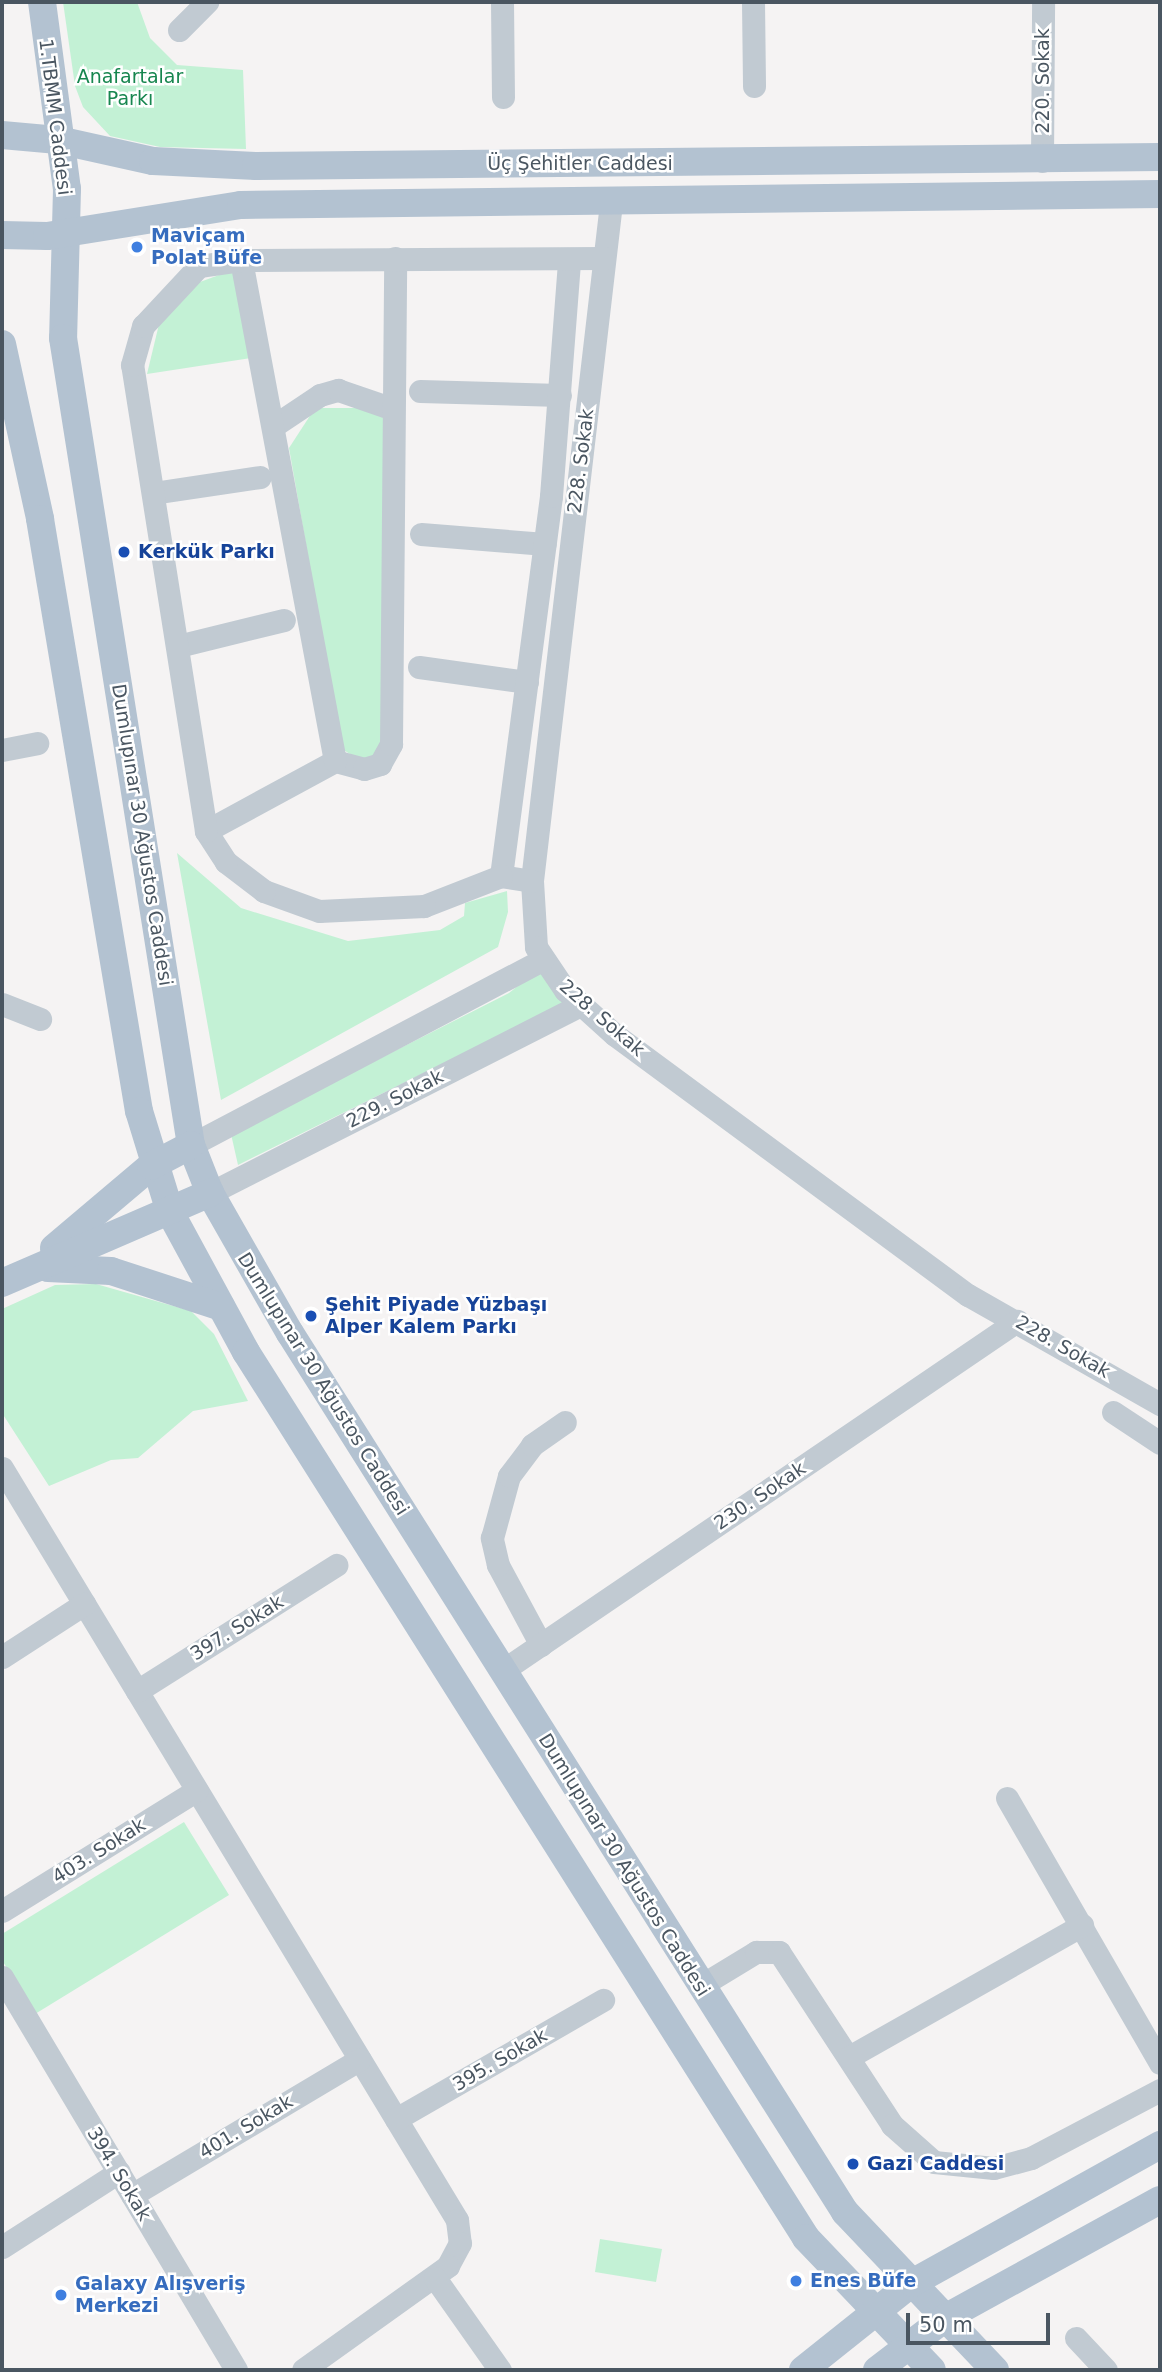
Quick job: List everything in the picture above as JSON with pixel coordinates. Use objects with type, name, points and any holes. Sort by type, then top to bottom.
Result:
[{"type":"main road","name":"1.TBMM Caddesi","points":[[42,2],[58,140],[67,189],[62,232]]},
{"type":"main road","name":"Üç Şehitler Caddesi","points":[[2,135],[58,140],[130,158],[256,166],[1160,158]]},
{"type":"main road","name":"Üç Şehitler Caddesi","points":[[2,235],[62,232],[241,205],[611,203],[1160,194]]},
{"type":"main road","name":"Dumlupınar 30 Ağustos Caddesi","points":[[62,232],[64,338],[191,1146],[209,1193],[502,1671],[845,2212],[995,2370]]},
{"type":"main road","points":[[2,344],[40,519],[151,1166],[170,1212],[222,1307],[806,2238],[932,2370]]},
{"type":"main road","points":[[31,1269],[151,1166],[191,1146]]},
{"type":"main road","points":[[2,1283],[209,1193]]},
{"type":"main road","points":[[31,1269],[111,1271],[222,1307]]},
{"type":"main road","points":[[803,2370],[912,2283],[1160,2145]]},
{"type":"main road","points":[[877,2370],[911,2348],[945,2318],[1160,2200]]},
{"type":"street","points":[[179,30],[207,2]]},
{"type":"street","points":[[502,2],[503,97]]},
{"type":"street","points":[[753,2],[754,86]]},
{"type":"street","name":"220. Sokak","points":[[1042,161],[1043,2]]},
{"type":"street","name":"228. Sokak","points":[[611,203],[532,881],[532,933],[542,960],[581,1005],[968,1294],[1160,1404]]},
{"type":"street","points":[[532,881],[501,876],[424,905],[319,911],[264,891],[226,862],[206,831],[132,365],[144,326],[199,266],[241,260],[396,258],[569,263],[604,258]]},
{"type":"street","points":[[206,831],[335,761],[363,769],[380,764],[391,744],[396,258]]},
{"type":"street","points":[[241,260],[275,425],[335,761]]},
{"type":"street","points":[[501,876],[545,544],[560,395],[569,263]]},
{"type":"street","points":[[275,425],[320,395],[338,390],[393,410]]},
{"type":"street","points":[[420,391],[560,395]]},
{"type":"street","points":[[153,493],[260,477]]},
{"type":"street","points":[[421,534],[545,544]]},
{"type":"street","points":[[178,646],[284,621]]},
{"type":"street","points":[[419,667],[527,682]]},
{"type":"street","points":[[2,750],[37,743]]},
{"type":"street","points":[[191,1146],[542,960]]},
{"type":"street","points":[[2,1004],[40,1019]]},
{"type":"street","name":"229. Sokak","points":[[209,1193],[581,1005]]},
{"type":"street","name":"230. Sokak","points":[[502,1671],[1017,1321]]},
{"type":"street","points":[[1114,1412],[1160,1443]]},
{"type":"street","points":[[541,1645],[498,1565],[492,1538],[509,1476],[532,1445],[565,1422]]},
{"type":"street","points":[[2,1468],[396,2119],[460,2232],[456,2253],[435,2278],[303,2370]]},
{"type":"street","name":"397. Sokak","points":[[137,1691],[336,1565]]},
{"type":"street","points":[[2,1657],[84,1604]]},
{"type":"street","name":"403. Sokak","points":[[2,1911],[197,1790]]},
{"type":"street","points":[[1007,1798],[1160,2063]]},
{"type":"street","points":[[849,2057],[1082,1925]]},
{"type":"street","points":[[700,1986],[757,1952],[779,1952],[906,2144],[934,2162],[978,2168],[1031,2158],[1160,2090]]},
{"type":"street","name":"394. Sokak","points":[[2,1978],[236,2370]]},
{"type":"street","name":"395. Sokak","points":[[396,2119],[603,2000]]},
{"type":"street","name":"401. Sokak","points":[[132,2195],[360,2059]]},
{"type":"street","points":[[2,2247],[119,2172]]},
{"type":"street","points":[[435,2278],[500,2370]]},
{"type":"street","points":[[1076,2338],[1105,2370]]},
{"type":"green space","name":"Anafartalar Parkı","points":[[63,2],[137,2],[150,38],[177,65],[243,70],[246,149],[160,147],[110,136],[83,107],[75,86]]},
{"type":"green space","points":[[238,268],[251,358],[147,374],[160,320],[181,289]]},
{"type":"green space","points":[[315,408],[369,408],[382,416],[391,436],[386,745],[374,760],[361,761],[342,749],[289,448]]},
{"type":"green space","points":[[177,853],[241,908],[348,941],[440,930],[464,916],[465,903],[507,891],[508,912],[498,947],[221,1100]]},
{"type":"green space","points":[[544,965],[563,1004],[238,1165],[231,1134],[509,993]]},
{"type":"green space","points":[[96,1284],[191,1311],[214,1334],[248,1401],[193,1411],[138,1458],[111,1460],[49,1486],[2,1413],[2,1309],[55,1285]]},
{"type":"green space","points":[[184,1822],[229,1895],[35,2014],[2,1960],[2,1934]]},
{"type":"green space","points":[[600,2239],[662,2249],[656,2282],[595,2272]]},
{"type":"place","name":"Maviçam Polat Büfe","points":[[137,247]]},
{"type":"place","name":"Kerkük Parkı","points":[[124,552]]},
{"type":"place","name":"Şehit Piyade Yüzbaşı Alper Kalem Parkı","points":[[311,1316]]},
{"type":"place","name":"Gazi Caddesi","points":[[853,2164]]},
{"type":"place","name":"Enes Büfe","points":[[796,2281]]},
{"type":"place","name":"Galaxy Alışveriş Merkezi","points":[[61,2295]]}]
